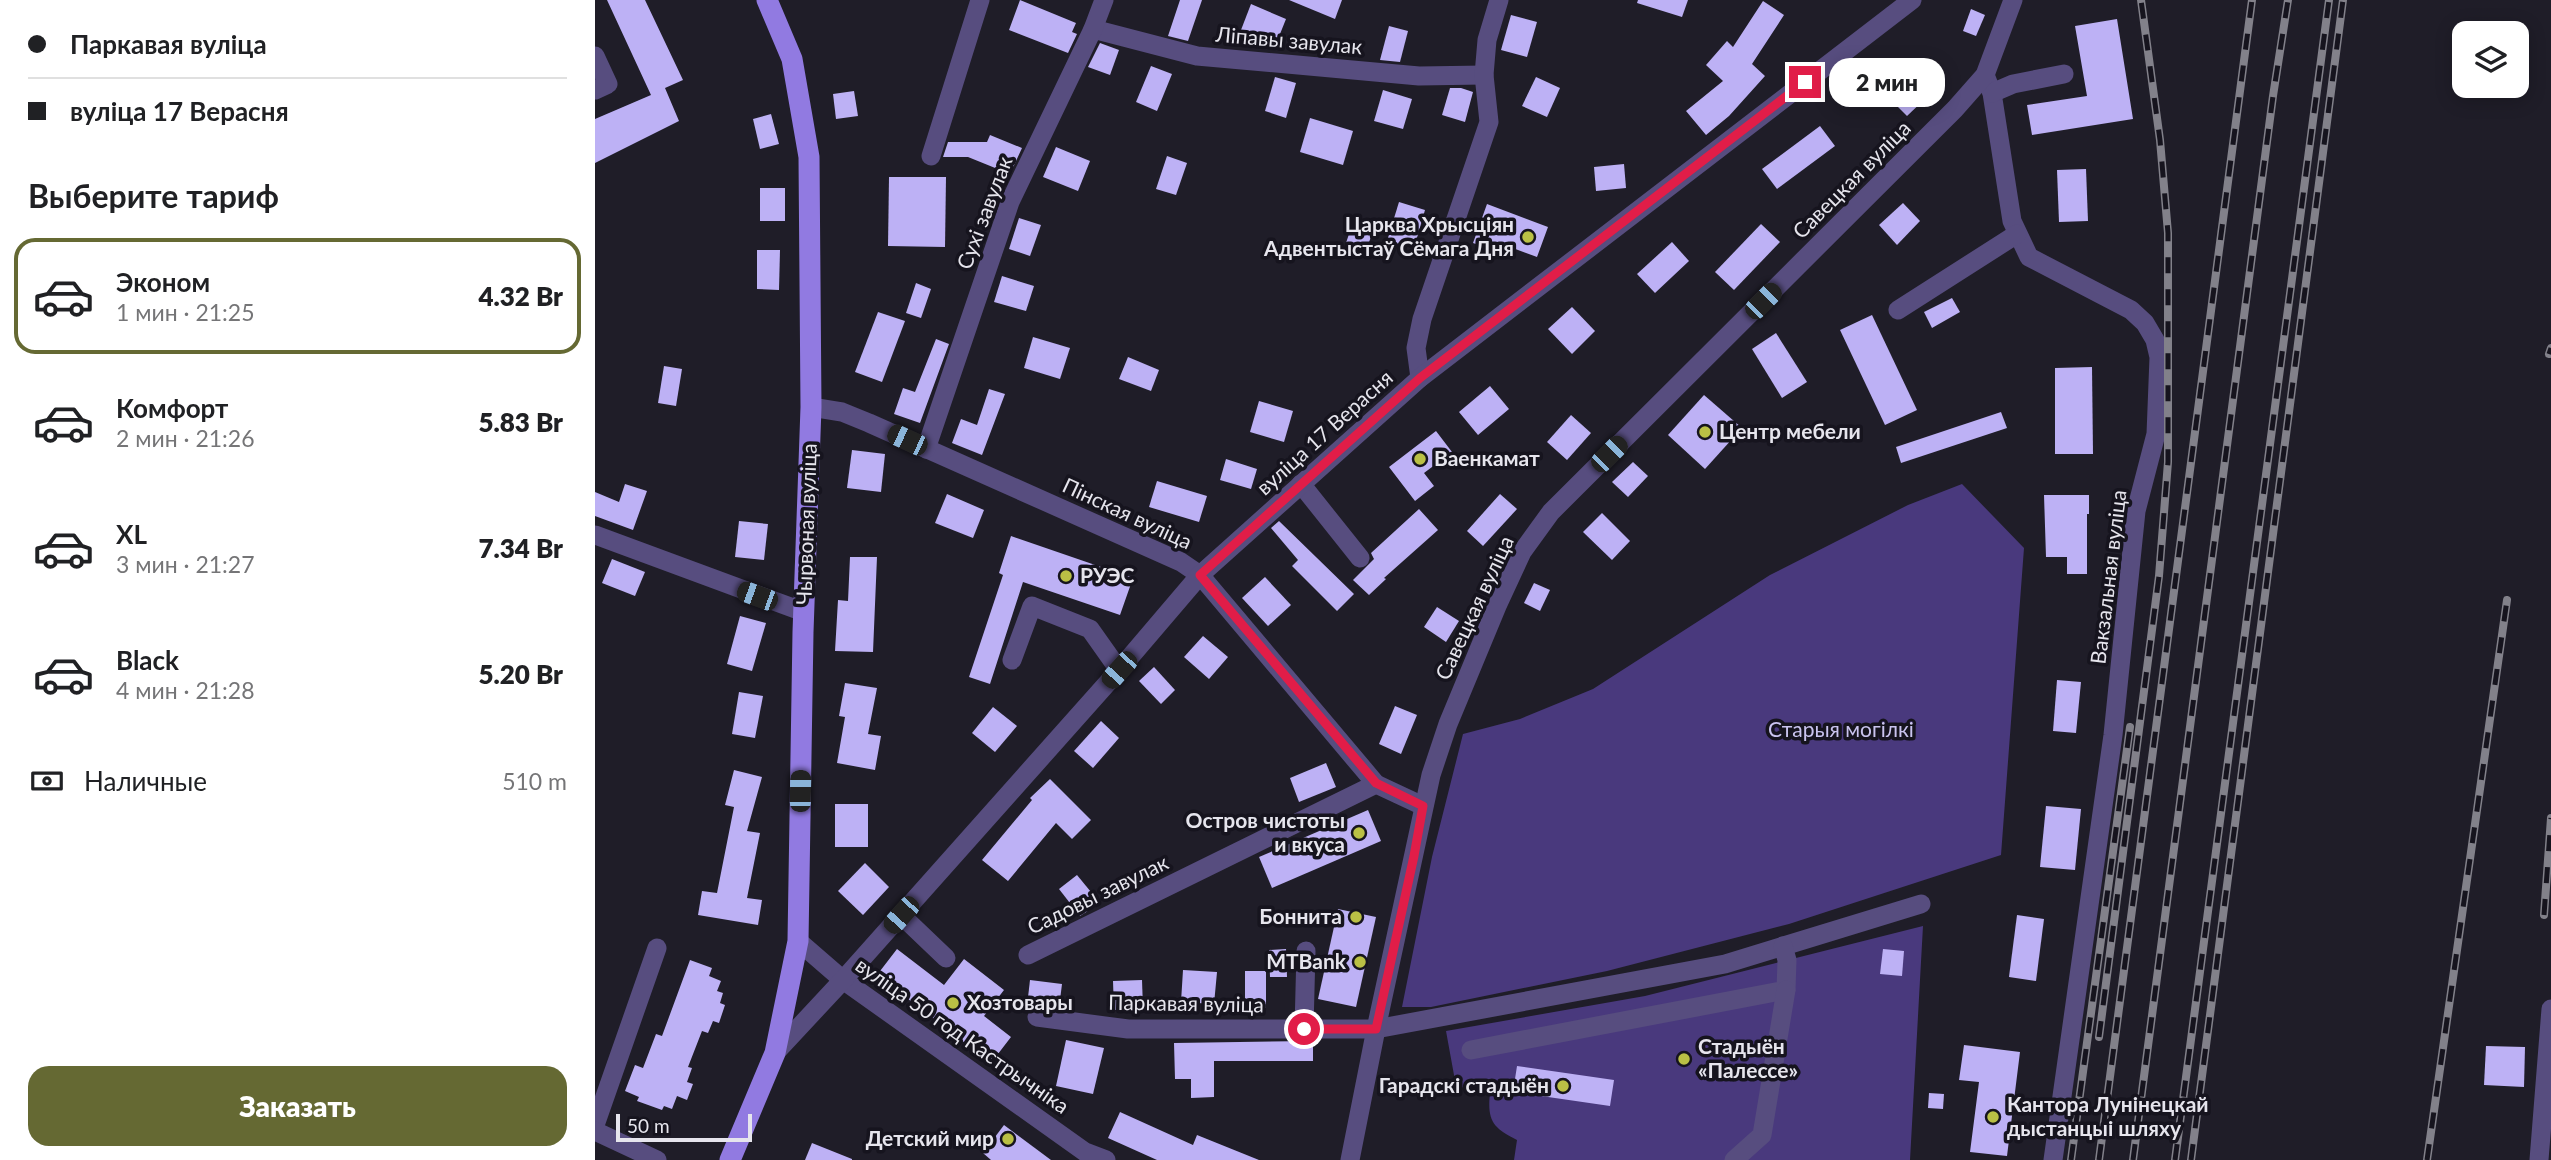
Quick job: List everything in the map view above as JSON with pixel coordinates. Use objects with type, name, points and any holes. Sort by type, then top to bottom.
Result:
[{"type":"main road","name":"Чырвоная вуліца","points":[[730,1160],[775,1053],[798,942],[811,407],[809,157],[792,59],[767,0]]},
{"type":"street","points":[[931,156],[980,0]]},
{"type":"street","name":"Сухі завулак","points":[[926,449],[1010,202],[1093,29],[1104,0]]},
{"type":"street","points":[[1420,378],[1416,348],[1422,318],[1489,122],[1484,75],[1487,40],[1499,0]]},
{"type":"street","name":"вуліца 17 Верасня","points":[[843,980],[1200,575],[1420,378],[1912,0]]},
{"type":"street","name":"Савецкая вуліца","points":[[1350,1160],[1423,806],[1448,724],[1522,552],[1551,512],[1955,109],[1985,75],[2013,0]]},
{"type":"street","name":"Ліпавы завулак","points":[[1093,29],[1197,56],[1419,76],[1484,75]]},
{"type":"street","points":[[595,56],[608,84],[595,90]]},
{"type":"street","points":[[1992,93],[2013,84],[2064,74]]},
{"type":"street","name":"Вакзальная вуліца","points":[[1985,75],[1992,93],[2012,221],[2029,257],[2131,310],[2145,323],[2155,340],[2159,357],[2157,434],[2136,511],[2111,749],[2053,1160]]},
{"type":"street","points":[[1898,310],[2017,234]]},
{"type":"street","name":"Пінская вуліца","points":[[811,407],[842,412],[1181,562],[1200,575],[1376,783],[1423,806]]},
{"type":"street","points":[[1301,484],[1360,558]]},
{"type":"street","points":[[595,535],[804,612]]},
{"type":"street","points":[[1012,660],[1032,606],[1090,629],[1119,670]]},
{"type":"street","name":"Садовы завулак","points":[[1028,955],[1376,783]]},
{"type":"street","name":"Паркавая вуліца","points":[[1037,1017],[1128,1029],[1376,1029],[1725,964],[1921,904]]},
{"type":"street","points":[[901,915],[946,958]]},
{"type":"street","name":"вуліца 50 год Кастрычніка","points":[[798,942],[843,980],[1083,1156],[1106,1160]]},
{"type":"street","points":[[1734,1160],[1762,1135],[1786,990],[1787,960],[1783,946]]},
{"type":"street","points":[[595,1125],[657,948]]},
{"type":"street","points":[[1304,1029],[1306,951]]},
{"type":"street","name":"Чырвоная вуліца","points":[[775,1053],[843,980]]},
{"type":"street","points":[[1471,1050],[1786,990]]},
{"type":"street","points":[[2539,1160],[2550,1004]]},
{"type":"street","points":[[595,1131],[657,1160]]},
{"type":"green space","name":"Старыя могілкі","points":[[1962,484],[2024,548],[2001,855],[1789,924],[1607,971],[1431,1007],[1402,1007],[1432,857],[1463,734],[1520,719],[1593,689],[1770,575],[1908,505]]},
{"type":"green space","name":"Стадыён «Палессе»","points":[[1923,926],[1910,1160],[1514,1160],[1517,1140],[1502,1132],[1493,1122],[1490,1093],[1456,1086],[1446,1031],[1645,996]]},
{"type":"building","points":[[607,0],[645,0],[683,80],[665,88],[679,121],[595,163],[595,119],[651,95]]},
{"type":"building","points":[[1020,0],[1076,23],[1072,32],[1077,34],[1068,53],[1009,30]]},
{"type":"building","points":[[1180,0],[1202,0],[1188,41],[1168,36]]},
{"type":"building","points":[[1289,0],[1342,0],[1335,19]]},
{"type":"building","points":[[1638,0],[1688,0],[1682,17],[1637,3]]},
{"type":"building","points":[[1763,1],[1784,15],[1752,64],[1765,76],[1729,116],[1706,135],[1686,111],[1723,81],[1706,65],[1727,41],[1733,47]]},
{"type":"building","points":[[1251,4],[1286,19],[1276,44],[1241,30]]},
{"type":"building","points":[[1971,9],[1985,15],[1976,36],[1963,31]]},
{"type":"building","points":[[1511,15],[1537,22],[1527,57],[1501,50]]},
{"type":"building","points":[[2117,19],[2133,119],[2032,135],[2027,105],[2087,96],[2075,26]]},
{"type":"building","points":[[1389,26],[1408,31],[1400,62],[1380,60]]},
{"type":"building","points":[[1100,43],[1119,50],[1110,75],[1088,67]]},
{"type":"building","points":[[1895,64],[1927,97],[1907,116],[1875,84]]},
{"type":"building","points":[[1151,66],[1172,74],[1157,111],[1136,102]]},
{"type":"building","points":[[1275,77],[1296,83],[1286,118],[1265,111]]},
{"type":"building","points":[[1536,77],[1560,88],[1547,117],[1522,106]]},
{"type":"building","points":[[1450,88],[1473,92],[1465,122],[1442,115]]},
{"type":"building","points":[[1383,90],[1412,99],[1403,129],[1374,121]]},
{"type":"building","points":[[854,91],[858,116],[836,119],[833,94]]},
{"type":"building","points":[[771,114],[779,144],[760,149],[753,119]]},
{"type":"building","points":[[1310,118],[1353,131],[1343,165],[1300,152]]},
{"type":"building","points":[[1820,126],[1835,146],[1777,189],[1762,169]]},
{"type":"building","points":[[990,135],[1022,148],[1010,174],[968,157],[943,157],[948,142],[987,142]]},
{"type":"building","points":[[1056,147],[1090,161],[1078,191],[1043,177]]},
{"type":"building","points":[[1167,156],[1187,163],[1176,195],[1156,189]]},
{"type":"building","points":[[1624,164],[1626,188],[1596,191],[1594,167]]},
{"type":"building","points":[[2086,169],[2088,221],[2059,222],[2057,170]]},
{"type":"building","points":[[889,177],[946,177],[945,247],[888,246]]},
{"type":"building","points":[[760,188],[785,188],[785,221],[760,221]]},
{"type":"building","points":[[1399,202],[1425,210],[1414,248],[1387,241]]},
{"type":"building","points":[[1903,203],[1920,221],[1897,245],[1879,225]]},
{"type":"building","points":[[1487,204],[1548,227],[1537,257],[1502,244],[1499,252],[1473,243]]},
{"type":"building","points":[[1019,218],[1041,225],[1030,256],[1009,249]]},
{"type":"building","points":[[1354,219],[1375,226],[1365,253],[1345,246]]},
{"type":"building","points":[[1761,224],[1780,242],[1734,290],[1715,272]]},
{"type":"building","points":[[1672,242],[1689,261],[1655,293],[1637,274]]},
{"type":"building","points":[[757,250],[780,250],[779,290],[757,289]]},
{"type":"building","points":[[1002,276],[1034,286],[1026,311],[994,302]]},
{"type":"building","points":[[916,283],[931,289],[921,318],[906,313]]},
{"type":"building","points":[[1952,298],[1960,312],[1932,328],[1924,312]]},
{"type":"building","points":[[1572,307],[1595,331],[1572,354],[1548,329]]},
{"type":"building","points":[[878,312],[905,321],[882,382],[855,372]]},
{"type":"building","points":[[1872,315],[1917,410],[1885,425],[1840,330]]},
{"type":"building","points":[[1776,333],[1807,382],[1782,398],[1752,349]]},
{"type":"building","points":[[1033,337],[1070,348],[1060,379],[1024,368]]},
{"type":"building","points":[[936,339],[949,344],[920,423],[894,414],[903,388],[915,392]]},
{"type":"building","points":[[1128,357],[1159,370],[1151,391],[1119,379]]},
{"type":"building","points":[[664,366],[682,369],[676,406],[658,403]]},
{"type":"building","points":[[2092,367],[2093,454],[2055,454],[2055,368]]},
{"type":"building","points":[[1490,386],[1509,409],[1478,435],[1459,412]]},
{"type":"building","points":[[989,389],[1005,394],[982,455],[952,443],[961,419],[977,425]]},
{"type":"building","name":"Центр мебели","points":[[1704,395],[1742,428],[1705,469],[1668,435]]},
{"type":"building","points":[[1259,401],[1293,411],[1284,442],[1250,432]]},
{"type":"building","points":[[2001,412],[2007,428],[1901,463],[1896,447]]},
{"type":"building","points":[[1571,415],[1591,433],[1567,460],[1547,442]]},
{"type":"building","name":"Ваенкамат","points":[[1436,431],[1452,452],[1424,473],[1434,486],[1415,501],[1389,467]]},
{"type":"building","points":[[852,450],[885,454],[881,492],[847,488]]},
{"type":"building","points":[[1226,459],[1257,469],[1251,489],[1220,480]]},
{"type":"building","points":[[1633,462],[1648,476],[1628,497],[1612,482]]},
{"type":"building","points":[[1157,481],[1207,496],[1199,522],[1149,507]]},
{"type":"building","points":[[625,484],[647,491],[633,530],[595,516],[595,492],[619,502]]},
{"type":"building","points":[[947,494],[984,510],[973,538],[935,523]]},
{"type":"building","points":[[1500,494],[1517,509],[1483,546],[1467,531]]},
{"type":"building","points":[[2044,495],[2089,495],[2087,574],[2067,574],[2067,557],[2046,557]]},
{"type":"building","points":[[1419,509],[1438,530],[1369,595],[1353,580],[1374,559],[1371,553]]},
{"type":"building","points":[[1602,513],[1630,541],[1612,560],[1583,532]]},
{"type":"building","points":[[739,521],[768,524],[764,560],[735,557]]},
{"type":"building","points":[[1279,521],[1354,594],[1337,611],[1292,566],[1298,560],[1271,528]]},
{"type":"building","name":"РУЭС","points":[[1011,536],[1133,578],[1120,615],[1023,582],[990,684],[969,677],[1003,575],[999,573]]},
{"type":"building","points":[[850,557],[877,557],[873,652],[835,651],[838,600],[848,601]]},
{"type":"building","points":[[612,559],[645,572],[635,596],[602,583]]},
{"type":"building","points":[[1265,577],[1291,605],[1268,626],[1242,598]]},
{"type":"building","points":[[1534,583],[1550,590],[1540,611],[1524,603]]},
{"type":"building","points":[[1437,607],[1459,621],[1446,642],[1424,627]]},
{"type":"building","points":[[740,616],[766,623],[752,671],[727,664]]},
{"type":"building","points":[[1203,636],[1228,657],[1209,679],[1184,657]]},
{"type":"building","points":[[1154,667],[1175,690],[1161,704],[1139,681]]},
{"type":"building","points":[[2057,680],[2081,682],[2076,733],[2053,731]]},
{"type":"building","points":[[845,683],[877,688],[868,734],[881,736],[875,770],[837,763],[845,717],[839,716]]},
{"type":"building","points":[[739,692],[763,696],[755,738],[732,734]]},
{"type":"building","points":[[1395,706],[1417,715],[1401,754],[1379,744]]},
{"type":"building","points":[[993,707],[1017,726],[995,752],[972,733]]},
{"type":"building","points":[[1101,721],[1119,738],[1093,768],[1074,751]]},
{"type":"building","points":[[1326,763],[1336,787],[1299,802],[1290,778]]},
{"type":"building","points":[[734,770],[762,777],[747,831],[760,833],[747,898],[762,900],[758,925],[698,915],[702,891],[717,893],[734,807],[725,805]]},
{"type":"building","points":[[1050,779],[1091,820],[1072,839],[1056,823],[1008,881],[982,860],[1032,800],[1030,798]]},
{"type":"building","points":[[835,804],[868,804],[868,847],[835,847]]},
{"type":"building","points":[[2046,806],[2081,809],[2075,870],[2040,867]]},
{"type":"building","points":[[1368,810],[1381,841],[1272,888],[1259,857]]},
{"type":"building","points":[[865,863],[889,887],[863,915],[838,891]]},
{"type":"building","points":[[1077,875],[1100,903],[1080,916],[1059,889]]},
{"type":"building","points":[[1338,909],[1376,917],[1356,1007],[1318,999]]},
{"type":"building","points":[[2017,915],[2044,919],[2036,981],[2009,977]]},
{"type":"building","name":"Хозтовары","points":[[897,949],[944,985],[964,959],[1004,990],[984,1016],[1011,1037],[991,1063],[877,975]]},
{"type":"building","points":[[1286,949],[1287,977],[1270,977],[1269,950]]},
{"type":"building","points":[[1883,949],[1904,951],[1902,976],[1880,974]]},
{"type":"building","points":[[690,960],[712,968],[709,976],[721,981],[717,991],[723,993],[720,1003],[725,1005],[719,1023],[713,1021],[708,1033],[702,1031],[688,1067],[692,1068],[687,1082],[693,1084],[687,1100],[677,1096],[672,1109],[664,1106],[662,1110],[637,1101],[639,1097],[625,1091],[635,1065],[643,1068],[656,1034],[662,1036]]},
{"type":"building","points":[[1183,970],[1217,972],[1214,1004],[1181,1002]]},
{"type":"building","points":[[1245,971],[1266,971],[1266,1008],[1245,1008]]},
{"type":"building","points":[[1030,980],[1062,984],[1059,1008],[1027,1006]]},
{"type":"building","points":[[1142,980],[1143,1009],[1114,1010],[1113,981]]},
{"type":"building","points":[[1066,1040],[1104,1048],[1093,1094],[1056,1086]]},
{"type":"building","points":[[1313,1041],[1313,1061],[1214,1061],[1214,1097],[1191,1098],[1191,1079],[1175,1079],[1174,1043]]},
{"type":"building","name":"Кантора Лунінецкай дыстанцыі шляху","points":[[1964,1045],[2020,1052],[2007,1156],[1970,1152],[1979,1082],[1959,1080]]},
{"type":"building","points":[[2486,1046],[2525,1047],[2524,1087],[2484,1085]]},
{"type":"building","name":"Гарадскі стадыён","points":[[1517,1066],[1614,1080],[1610,1106],[1513,1092]]},
{"type":"building","points":[[1929,1093],[1944,1094],[1943,1109],[1928,1108]]},
{"type":"building","points":[[1120,1112],[1193,1145],[1197,1135],[1259,1160],[1157,1160],[1108,1138]]},
{"type":"building","name":"Детский мир","points":[[1004,1125],[1051,1160],[991,1160],[983,1153]]},
{"type":"building","points":[[812,1143],[852,1159],[852,1160],[805,1160]]},
{"type":"railway","points":[[2099,1037],[2159,576],[2168,462],[2168,233],[2160,140],[2141,0]]},
{"type":"railway","points":[[2099,1160],[2252,0]]},
{"type":"railway","points":[[2133,1160],[2273,96],[2288,0]]},
{"type":"railway","points":[[2175,1160],[2329,0]]},
{"type":"railway","points":[[2191,1160],[2343,0]]},
{"type":"railway","points":[[2549,354],[2551,348]]},
{"type":"railway","points":[[2427,1160],[2507,600]]},
{"type":"railway","points":[[2071,1160],[2130,727]]},
{"type":"railway","points":[[2544,915],[2551,818]]},
{"type":"place","name":"Царква Хрысціян Адвентыстаў Сёмага Дня","points":[[1528,237]]},
{"type":"place","name":"Центр мебели","points":[[1705,432]]},
{"type":"place","name":"Ваенкамат","points":[[1420,459]]},
{"type":"place","name":"РУЭС","points":[[1066,576]]},
{"type":"place","name":"Остров чистоты и вкуса","points":[[1359,833]]},
{"type":"place","name":"Боннита","points":[[1356,917]]},
{"type":"place","name":"MTBank","points":[[1360,962]]},
{"type":"place","name":"Хозтовары","points":[[953,1003]]},
{"type":"place","name":"Стадыён «Палессе»","points":[[1684,1059]]},
{"type":"place","name":"Гарадскі стадыён","points":[[1563,1086]]},
{"type":"place","name":"Кантора Лунінецкай дыстанцыі шляху","points":[[1993,1117]]},
{"type":"place","name":"Детский мир","points":[[1008,1139]]},
{"type":"route","points":[[1304,1029],[1376,1029],[1423,806],[1376,783],[1200,575],[1420,378],[1805,82]]}]
